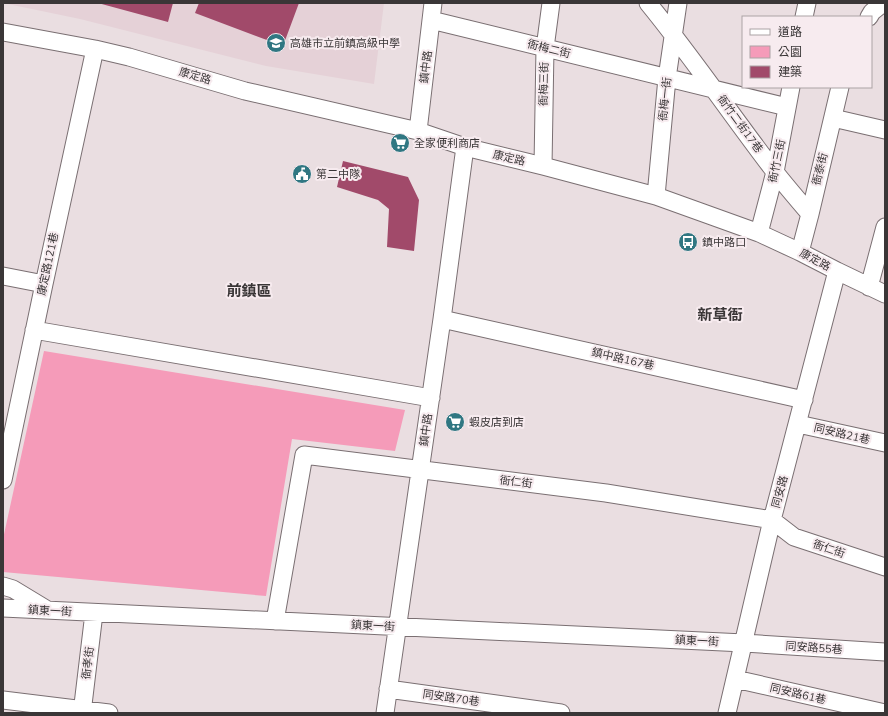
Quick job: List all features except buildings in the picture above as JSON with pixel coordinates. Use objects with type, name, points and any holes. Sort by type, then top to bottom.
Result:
[{"type":"street","name":"鎮中路","points":[[418,131],[433,3]]},
{"type":"street","name":"衙梅三街","points":[[543,166],[545,48],[551,3]]},
{"type":"street","name":"衙竹二街17巷","points":[[648,3],[674,34],[775,172],[810,214]]},
{"type":"street","name":"衙梅一街","points":[[656,196],[668,78],[678,3]]},
{"type":"street","points":[[804,16],[807,3]]},
{"type":"street","points":[[870,16],[883,3]]},
{"type":"street","name":"衙梅二街","points":[[432,20],[787,107]]},
{"type":"street","name":"康定路","points":[[3,32],[95,48],[245,91],[418,131],[465,147],[656,196],[759,234],[800,252],[837,272],[885,294]]},
{"type":"street","name":"康定路121巷","points":[[3,480],[95,48]]},
{"type":"street","name":"衙竹三街","points":[[759,234],[775,172],[791,88]]},
{"type":"street","name":"衙泰街","points":[[800,252],[840,88]]},
{"type":"street","points":[[833,118],[885,130]]},
{"type":"street","name":"鎮中路","points":[[385,713],[431,398],[465,147]]},
{"type":"street","points":[[869,287],[885,227]]},
{"type":"street","name":"同安路","points":[[727,713],[772,520],[837,272]]},
{"type":"street","points":[[3,276],[44,284]]},
{"type":"street","name":"鎮中路167巷","points":[[442,319],[804,400]]},
{"type":"street","points":[[34,330],[431,398]]},
{"type":"street","name":"同安路21巷","points":[[798,424],[885,443]]},
{"type":"street","name":"衙仁街","points":[[275,621],[304,455],[606,493],[772,520],[794,537],[885,568]]},
{"type":"street","points":[[3,586],[13,589],[48,611]]},
{"type":"street","name":"鎮東一街","points":[[3,608],[744,643]]},
{"type":"street","name":"衙孝街","points":[[82,712],[94,613]]},
{"type":"street","name":"同安路55巷","points":[[744,643],[885,652]]},
{"type":"street","name":"同安路61巷","points":[[735,679],[885,713]]},
{"type":"street","name":"同安路70巷","points":[[388,689],[561,713]]},
{"type":"street","points":[[3,700],[82,712],[109,713]]},
{"type":"shaded area","name":"高雄市立前鎮高級中學","points":[[3,3],[384,3],[374,84],[266,66],[80,19]]},
{"type":"green space","points":[[44,351],[405,410],[395,451],[292,439],[266,596],[3,572],[3,539]]},
{"type":"place","name":"高雄市立前鎮高級中學","points":[[276,43]]},
{"type":"place","name":"全家便利商店","points":[[400,143]]},
{"type":"place","name":"第二中隊","points":[[302,174]]},
{"type":"place","name":"鎮中路口","points":[[688,242]]},
{"type":"place","name":"蝦皮店到店","points":[[455,422]]},
{"type":"district","name":"前鎮區","points":[[249,291]]},
{"type":"district","name":"新草衙","points":[[720,315]]}]
